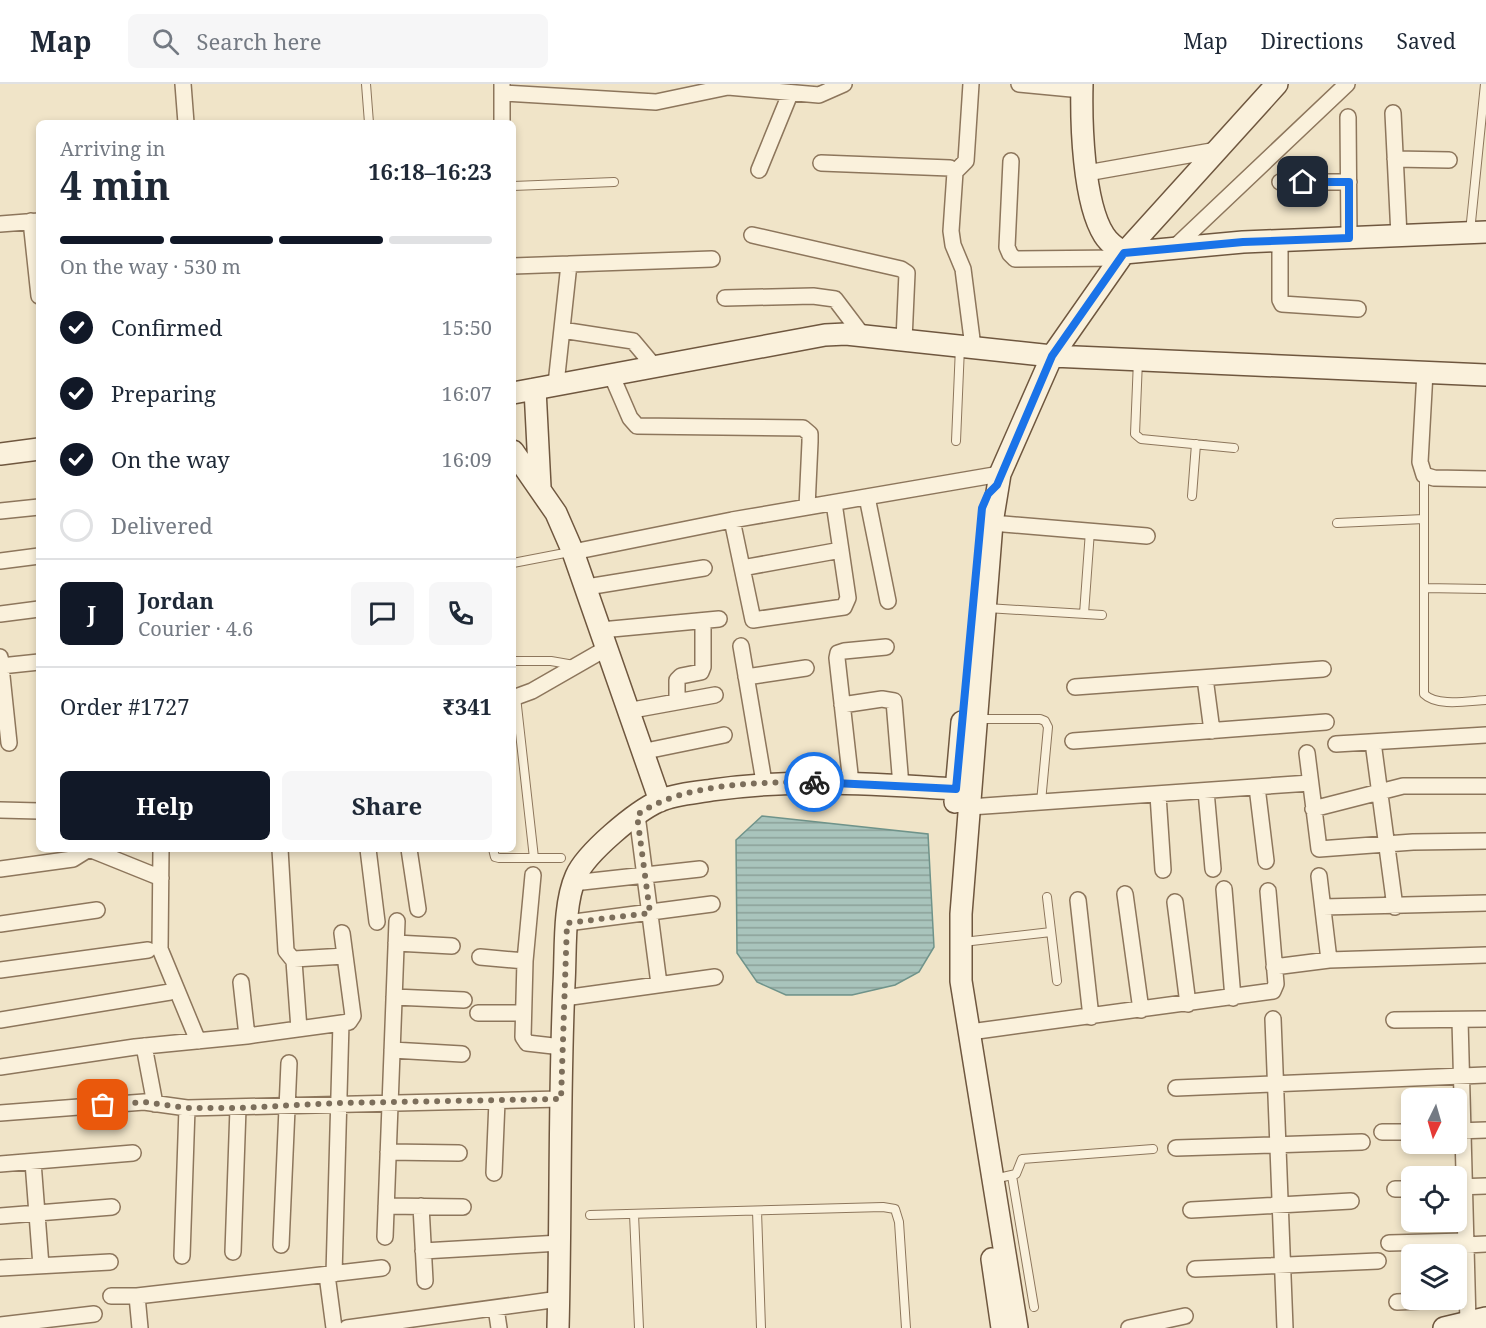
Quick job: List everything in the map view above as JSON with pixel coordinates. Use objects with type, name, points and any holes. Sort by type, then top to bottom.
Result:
[{"type":"street","points":[[183,84],[186,120]]},
{"type":"street","points":[[502,120],[502,89],[656,102],[703,91],[746,86],[790,94],[819,95],[844,84]]},
{"type":"street","points":[[955,172],[966,161],[971,84]]},
{"type":"street","points":[[1019,84],[1086,86],[1087,173],[1103,234],[1122,256]]},
{"type":"street","points":[[1002,1328],[949,972],[956,789],[982,508],[988,494],[999,479],[1052,356],[1122,256],[1277,84]]},
{"type":"street","points":[[1175,247],[1347,84]]},
{"type":"street","points":[[759,170],[790,94]]},
{"type":"street","points":[[1393,113],[1399,236]]},
{"type":"street","points":[[1348,117],[1349,238]]},
{"type":"street","points":[[1087,173],[1217,150]]},
{"type":"street","points":[[1395,159],[1449,160]]},
{"type":"street","points":[[1011,161],[1007,247],[1016,259],[1122,256],[1175,247],[1280,240],[1478,233]]},
{"type":"street","points":[[821,163],[950,168],[955,172],[957,179],[951,231],[953,245],[963,269],[967,346]]},
{"type":"street","points":[[1280,182],[1349,182]]},
{"type":"street","points":[[0,224],[35,221],[36,240]]},
{"type":"street","points":[[752,236],[901,269],[907,273],[904,340]]},
{"type":"street","points":[[1280,240],[1280,300],[1282,304],[1358,309]]},
{"type":"street","points":[[516,266],[712,259]]},
{"type":"street","points":[[556,384],[569,264]]},
{"type":"street","points":[[725,298],[813,296],[835,299],[863,336]]},
{"type":"street","points":[[562,330],[633,341],[654,366]]},
{"type":"street","points":[[516,392],[825,335],[863,336],[1052,356],[1486,375]]},
{"type":"street","points":[[1425,372],[1420,462],[1424,475],[1434,478],[1486,479]]},
{"type":"street","points":[[611,374],[630,418],[637,426],[803,428],[810,434],[807,507]]},
{"type":"street","points":[[535,388],[540,487]]},
{"type":"street","points":[[0,454],[36,449]]},
{"type":"street","points":[[516,455],[556,513],[573,552],[660,801]]},
{"type":"street","points":[[573,552],[807,507],[999,479]]},
{"type":"street","points":[[999,479],[992,523],[976,719],[961,942],[961,981],[970,1032],[1003,1177],[1017,1328]]},
{"type":"street","points":[[867,497],[888,601]]},
{"type":"street","points":[[732,520],[753,620],[844,607],[848,598],[834,503]]},
{"type":"street","points":[[0,511],[36,507]]},
{"type":"street","points":[[992,523],[1147,536]]},
{"type":"street","points":[[742,568],[841,550]]},
{"type":"street","points":[[0,561],[36,556]]},
{"type":"street","points":[[587,587],[704,568]]},
{"type":"street","points":[[0,614],[36,609]]},
{"type":"street","points":[[516,697],[575,666],[604,639],[719,619]]},
{"type":"street","points":[[677,702],[677,680],[681,676],[701,672],[703,667],[703,621]]},
{"type":"street","points":[[741,646],[764,782]]},
{"type":"street","points":[[851,783],[838,654],[886,647]]},
{"type":"street","points":[[9,743],[0,662],[36,662]]},
{"type":"street","points":[[746,677],[806,668]]},
{"type":"street","points":[[1075,687],[1323,669]]},
{"type":"street","points":[[1205,678],[1210,732]]},
{"type":"street","points":[[627,711],[715,695]]},
{"type":"street","points":[[842,705],[889,699],[894,701],[901,786]]},
{"type":"street","points":[[1073,741],[1326,722]]},
{"type":"street","points":[[641,752],[724,735]]},
{"type":"street","points":[[1336,744],[1486,735]]},
{"type":"street","points":[[1373,742],[1395,907]]},
{"type":"street","points":[[1307,753],[1319,849],[1387,843],[1486,841]]},
{"type":"street","points":[[558,1328],[562,1047],[567,923],[573,883],[585,861],[637,815],[660,801],[764,782],[851,783],[956,789]]},
{"type":"street","points":[[970,807],[1310,783]]},
{"type":"street","points":[[1313,809],[1380,791],[1411,786],[1486,786]]},
{"type":"street","points":[[1257,787],[1266,861]]},
{"type":"street","points":[[1206,791],[1213,869]]},
{"type":"street","points":[[1158,795],[1163,870]]},
{"type":"street","points":[[0,810],[36,811]]},
{"type":"street","points":[[637,815],[659,984]]},
{"type":"street","points":[[0,870],[73,859],[84,852]]},
{"type":"street","points":[[95,852],[160,878]]},
{"type":"street","points":[[161,852],[160,949],[198,1041]]},
{"type":"street","points":[[280,852],[286,951],[294,959],[299,1029]]},
{"type":"street","points":[[368,852],[377,922]]},
{"type":"street","points":[[409,852],[418,909]]},
{"type":"street","points":[[573,883],[700,869]]},
{"type":"street","points":[[534,875],[525,961],[525,1042],[562,1047]]},
{"type":"street","points":[[1319,876],[1329,960]]},
{"type":"street","points":[[1224,889],[1233,998]]},
{"type":"street","points":[[970,1032],[1273,991],[1276,984],[1268,891]]},
{"type":"street","points":[[1125,894],[1141,1010]]},
{"type":"street","points":[[1078,900],[1091,1017]]},
{"type":"street","points":[[1175,902],[1188,1004]]},
{"type":"street","points":[[1323,907],[1486,903]]},
{"type":"street","points":[[567,923],[712,904]]},
{"type":"street","points":[[0,924],[97,910]]},
{"type":"street","points":[[385,1237],[397,921]]},
{"type":"street","points":[[0,1067],[144,1046],[247,1036],[351,1021],[353,1016],[342,933]]},
{"type":"street","points":[[396,943],[452,946]]},
{"type":"street","points":[[0,970],[148,950]]},
{"type":"street","points":[[1274,967],[1329,960],[1486,955]]},
{"type":"street","points":[[294,959],[345,956]]},
{"type":"street","points":[[480,957],[525,961]]},
{"type":"street","points":[[564,998],[715,977]]},
{"type":"street","points":[[241,982],[247,1036]]},
{"type":"street","points":[[0,1020],[170,992]]},
{"type":"street","points":[[394,997],[464,1000]]},
{"type":"street","points":[[478,1012],[524,1013]]},
{"type":"street","points":[[1394,1020],[1486,1018]]},
{"type":"street","points":[[1273,1019],[1285,1328]]},
{"type":"street","points":[[1460,1020],[1461,1088]]},
{"type":"street","points":[[341,1023],[330,1274],[336,1328],[443,1322],[496,1308],[559,1299]]},
{"type":"street","points":[[144,1046],[155,1104]]},
{"type":"street","points":[[392,1050],[462,1054]]},
{"type":"street","points":[[281,1245],[289,1063]]},
{"type":"street","points":[[1176,1088],[1486,1075]]},
{"type":"street","points":[[0,1113],[155,1104],[187,1108],[238,1108],[338,1103],[561,1099]]},
{"type":"street","points":[[494,1173],[497,1101]]},
{"type":"street","points":[[182,1256],[187,1108]]},
{"type":"street","points":[[233,1252],[238,1108]]},
{"type":"street","points":[[1467,1131],[1486,1130]]},
{"type":"street","points":[[1382,1132],[1401,1132]]},
{"type":"street","points":[[1176,1148],[1362,1142]]},
{"type":"street","points":[[388,1152],[459,1153]]},
{"type":"street","points":[[0,1164],[133,1153]]},
{"type":"street","points":[[33,1162],[41,1266]]},
{"type":"street","points":[[1467,1187],[1486,1186]]},
{"type":"street","points":[[1395,1189],[1401,1189]]},
{"type":"street","points":[[1191,1210],[1351,1200]]},
{"type":"street","points":[[386,1206],[463,1207]]},
{"type":"street","points":[[421,1206],[425,1281]]},
{"type":"street","points":[[0,1216],[112,1207]]},
{"type":"street","points":[[1464,1232],[1465,1243]]},
{"type":"street","points":[[423,1251],[560,1243]]},
{"type":"street","points":[[1389,1243],[1486,1244]]},
{"type":"street","points":[[1195,1269],[1378,1261]]},
{"type":"street","points":[[0,1268],[110,1262]]},
{"type":"street","points":[[111,1296],[137,1296],[382,1268]]},
{"type":"street","points":[[137,1296],[140,1328]]},
{"type":"street","points":[[1444,1328],[1474,1323],[1467,1299]]},
{"type":"street","points":[[1397,1302],[1401,1302]]},
{"type":"street","points":[[496,1308],[499,1328]]},
{"type":"street","points":[[5,1326],[62,1323],[94,1314]]},
{"type":"street","points":[[1129,1328],[1185,1316]]},
{"type":"lane","points":[[366,84],[369,120]]},
{"type":"lane","points":[[1478,233],[1485,84]]},
{"type":"lane","points":[[516,186],[614,182]]},
{"type":"lane","points":[[956,441],[967,346]]},
{"type":"lane","points":[[1138,360],[1135,434],[1141,439],[1234,448]]},
{"type":"lane","points":[[1192,496],[1197,444]]},
{"type":"lane","points":[[1424,475],[1424,694],[1430,699],[1439,701],[1486,700]]},
{"type":"lane","points":[[1337,524],[1424,519]]},
{"type":"lane","points":[[1084,614],[1090,531]]},
{"type":"lane","points":[[516,562],[573,552]]},
{"type":"lane","points":[[1424,588],[1486,589]]},
{"type":"lane","points":[[985,608],[1102,615]]},
{"type":"lane","points":[[516,661],[551,661],[575,666]]},
{"type":"lane","points":[[516,706],[534,858]]},
{"type":"lane","points":[[976,719],[1040,719],[1046,721],[1048,727],[1041,802]]},
{"type":"lane","points":[[494,852],[495,857],[499,858],[561,858]]},
{"type":"lane","points":[[1047,897],[1057,981]]},
{"type":"lane","points":[[961,942],[1051,932]]},
{"type":"lane","points":[[1034,1307],[1003,1177],[1016,1174],[1022,1159],[1153,1149]]},
{"type":"lane","points":[[590,1215],[895,1209],[899,1222],[906,1328]]},
{"type":"lane","points":[[757,1211],[761,1328]]},
{"type":"lane","points":[[634,1214],[639,1328]]},
{"type":"water","points":[[762,816],[928,834],[934,947],[919,972],[895,985],[852,995],[786,995],[757,982],[737,953],[736,840]]},
{"type":"way so far","points":[[103,1105],[144,1102],[187,1108],[238,1108],[338,1103],[561,1099],[567,923],[650,913],[637,815],[660,801],[676,796],[764,782],[814,782]]},
{"type":"route","points":[[814,782],[956,789],[982,508],[988,494],[997,485],[1052,356],[1124,253],[1243,242],[1349,238],[1349,182],[1303,182]]}]
